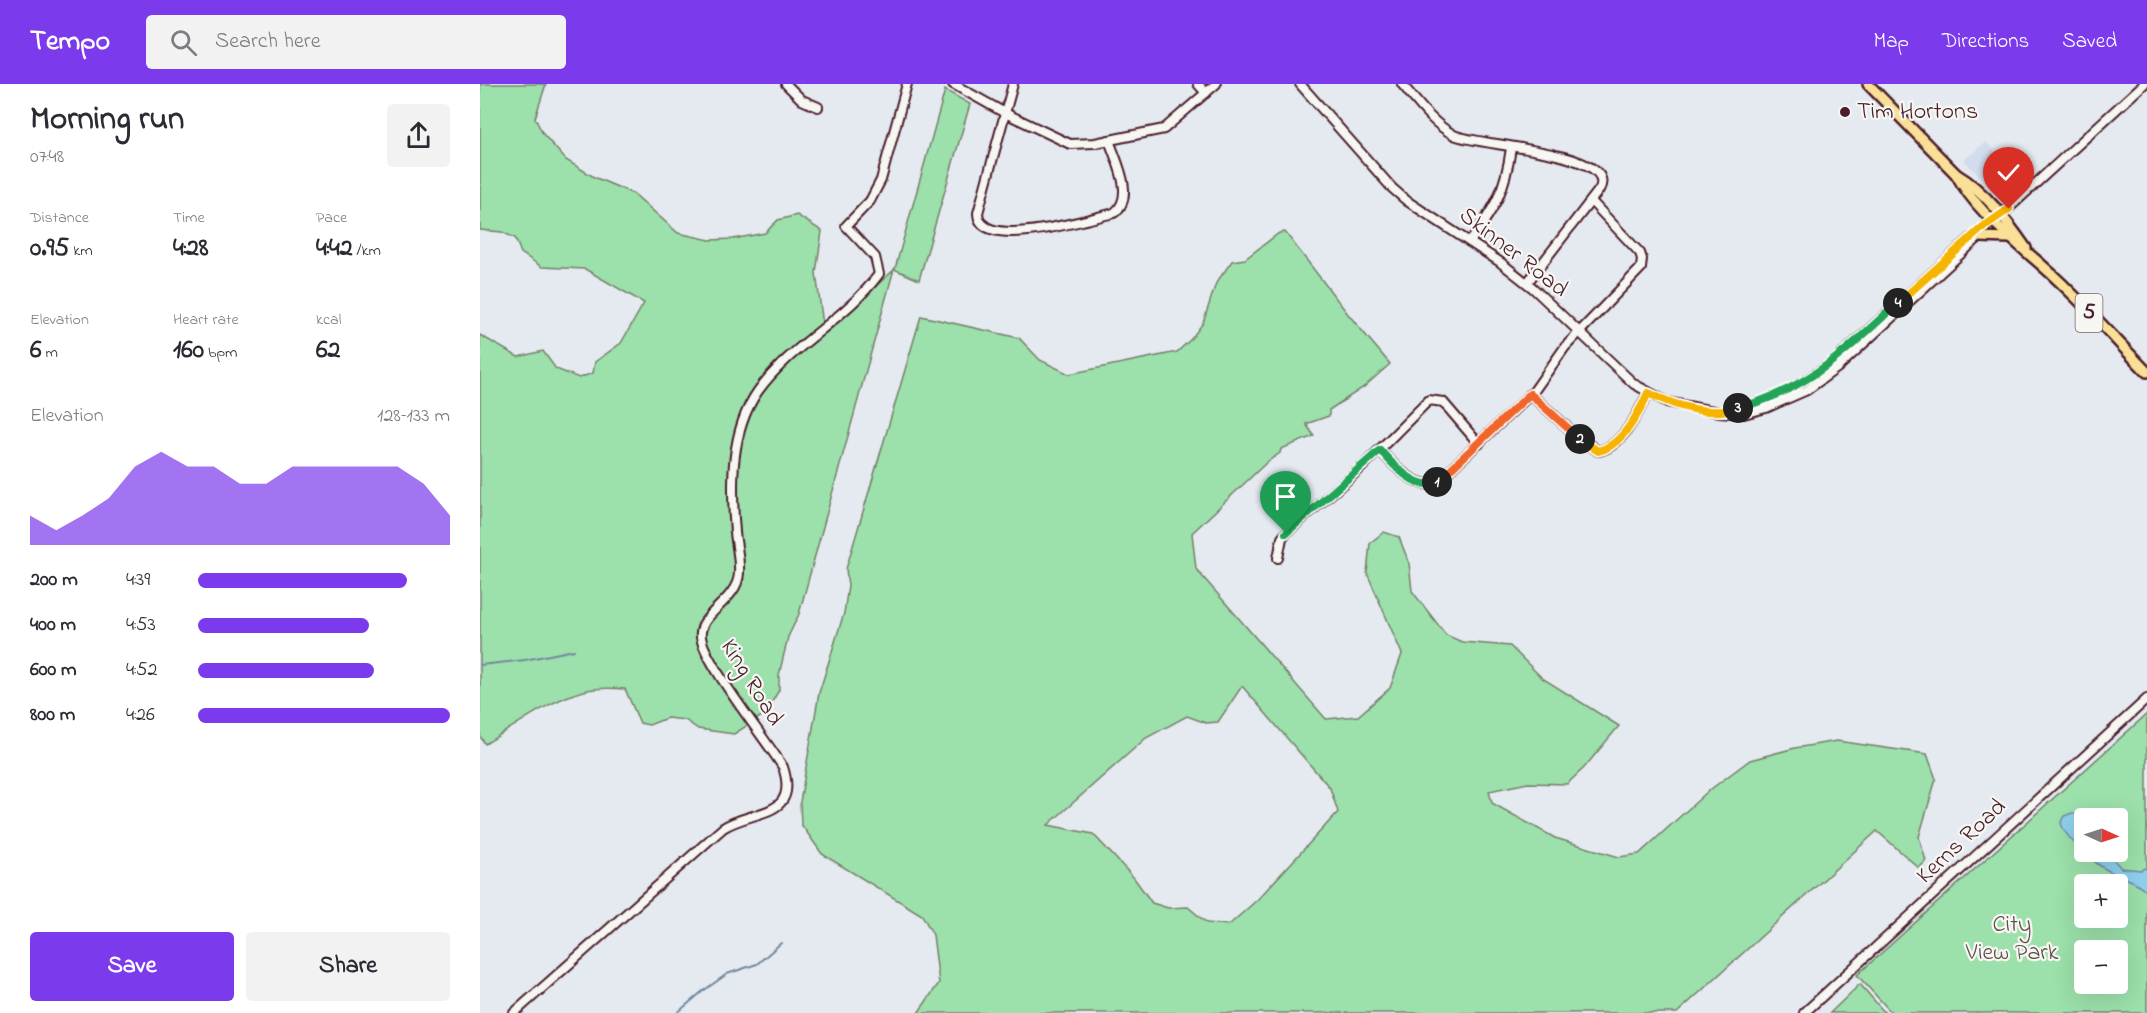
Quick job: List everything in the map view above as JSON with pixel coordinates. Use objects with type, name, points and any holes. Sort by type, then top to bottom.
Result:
[{"type":"main road","name":"5","points":[[1868,84],[1956,174],[1990,224],[2030,255],[2147,372]]},
{"type":"main road","points":[[1956,174],[1971,183],[2002,216],[2030,255]]},
{"type":"main road","points":[[1979,237],[2009,238]]},
{"type":"street","points":[[786,84],[802,100],[818,107]]},
{"type":"street","name":"King Road","points":[[514,1013],[723,828],[738,820],[776,808],[785,796],[787,782],[783,767],[714,664],[703,646],[700,635],[705,622],[735,589],[740,574],[733,480],[738,442],[750,406],[768,378],[879,274],[880,267],[875,257],[846,226],[870,201],[881,180],[907,84]]},
{"type":"street","points":[[953,84],[1005,113],[1070,144],[1109,140],[1164,129],[1216,84]]},
{"type":"street","points":[[1013,84],[978,213],[983,226],[996,231],[1034,231],[1114,213],[1121,208],[1125,194],[1109,140]]},
{"type":"street","points":[[1198,84],[1206,93]]},
{"type":"street","name":"Skinner Road","points":[[1300,84],[1392,188],[1407,201],[1527,283],[1620,372],[1648,393],[1684,407],[1744,414],[1766,408],[1807,390],[1837,368],[1979,237],[1990,224]]},
{"type":"street","points":[[1402,84],[1436,122],[1455,135],[1467,140],[1566,156],[1591,165],[1600,174],[1603,182],[1591,201],[1527,283]]},
{"type":"street","points":[[1990,224],[2002,216],[2144,84]]},
{"type":"street","points":[[1470,242],[1499,199],[1508,171],[1511,148]]},
{"type":"street","points":[[1380,450],[1401,471],[1414,479],[1430,485],[1439,480],[1530,394],[1579,332],[1642,264],[1640,254],[1591,201]]},
{"type":"street","name":"Skinner Road","points":[[1727,411],[1763,402],[1789,391],[1832,363],[1990,224]]},
{"type":"street","points":[[1530,394],[1577,436],[1598,451],[1616,441],[1637,414],[1648,393]]},
{"type":"street","points":[[1278,558],[1286,533],[1380,450],[1425,403],[1435,399],[1443,402],[1479,444]]},
{"type":"street","name":"Kerns Road","points":[[1803,1013],[2147,699]]},
{"type":"shaded area","points":[[1986,142],[2028,184],[2005,203],[1964,160]]},
{"type":"green space","points":[[480,84],[546,84],[535,118],[543,134],[566,160],[594,177],[634,194],[678,233],[710,240],[733,239],[765,233],[778,220],[797,215],[822,231],[816,273],[824,332],[894,270],[799,614],[788,637],[779,675],[779,690],[765,714],[734,734],[698,729],[685,720],[667,718],[649,725],[640,723],[625,689],[605,688],[584,691],[558,701],[485,744],[480,736],[480,335],[518,357],[543,351],[556,369],[579,378],[593,373],[595,362],[621,343],[644,303],[585,269],[542,267],[521,253],[515,238],[502,232],[480,230]]},
{"type":"green space","points":[[945,90],[970,104],[919,280],[895,269]]},
{"type":"green space","points":[[1285,232],[1390,364],[1364,387],[1329,410],[1329,416],[1306,424],[1314,436],[1281,449],[1280,453],[1267,462],[1192,533],[1196,569],[1326,719],[1358,716],[1390,688],[1402,654],[1367,573],[1370,543],[1384,532],[1399,537],[1409,563],[1412,591],[1446,635],[1462,642],[1510,646],[1542,678],[1619,726],[1584,768],[1567,784],[1528,783],[1489,791],[1492,803],[1555,838],[1619,857],[1639,854],[1707,792],[1750,760],[1795,748],[1837,741],[1927,754],[1936,779],[1919,837],[1926,861],[1919,868],[1877,831],[1677,1013],[918,1013],[939,983],[933,935],[922,915],[822,854],[801,824],[800,802],[819,693],[844,613],[848,586],[846,569],[921,316],[1019,338],[1040,360],[1069,374],[1177,352],[1203,323],[1216,283],[1232,261],[1245,259],[1279,233]],"holes":[[[1242,686],[1330,788],[1338,812],[1258,899],[1229,925],[1207,923],[1188,907],[1168,908],[1152,903],[1134,878],[1093,834],[1048,825],[1146,738],[1187,716],[1206,723],[1218,722]]]},
{"type":"green space","name":"City View Park","points":[[2147,714],[2147,1013],[1892,1013],[1857,975]]},
{"type":"green space","points":[[1860,984],[1885,1013],[1830,1013]]},
{"type":"water","points":[[2074,814],[2074,843],[2063,828],[2061,822],[2064,816]]},
{"type":"water","points":[[2096,862],[2116,862],[2121,868],[2141,870],[2147,867],[2147,892],[2128,879],[2128,874],[2116,874]]},
{"type":"waterway","points":[[480,665],[525,660],[574,650]]},
{"type":"waterway","points":[[677,1013],[727,974],[757,964],[781,943]]},
{"type":"place","name":"Tim Hortons","points":[[1845,112]]},
{"type":"route","points":[[1286,533],[1380,450],[1401,471],[1426,484],[1435,484],[1530,394],[1577,436],[1598,451],[1608,448],[1616,441],[1637,414],[1648,393],[1684,407],[1719,412],[1763,402],[1789,391],[1832,363],[1983,227],[2009,209]]}]
